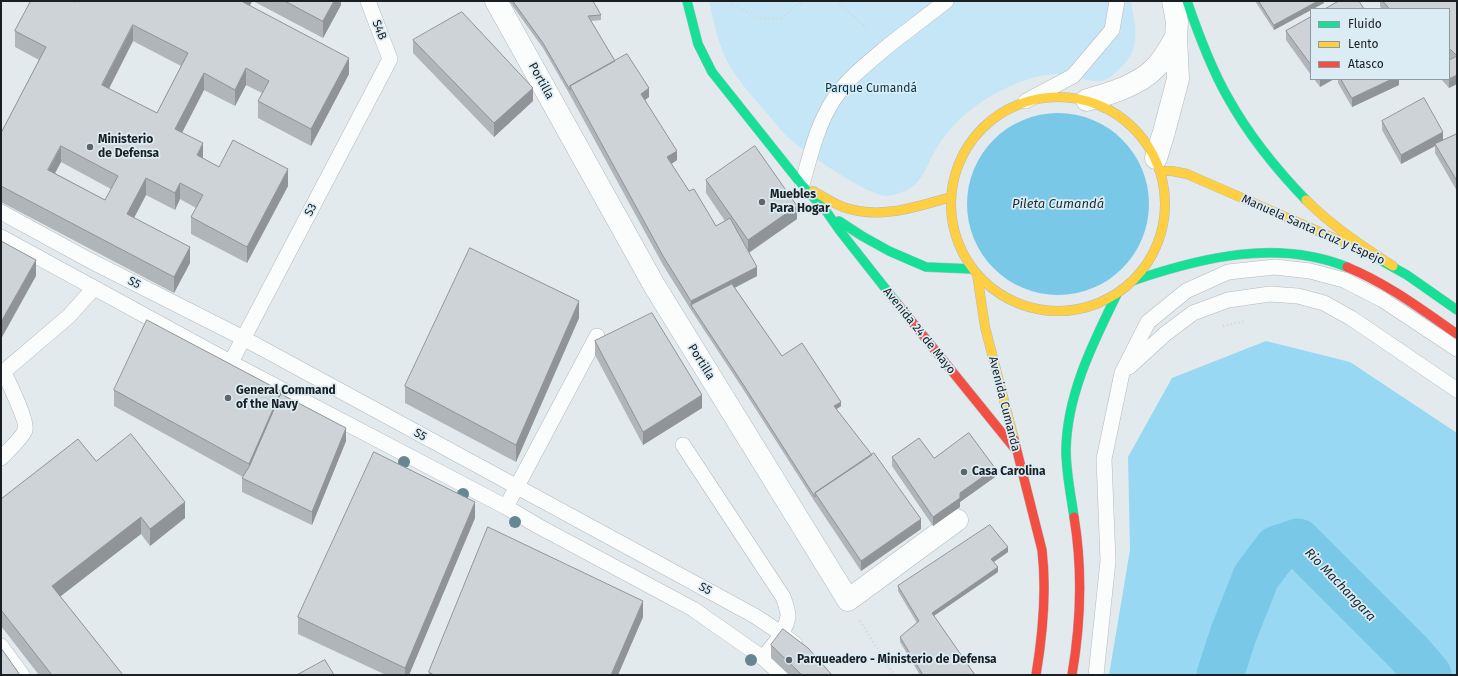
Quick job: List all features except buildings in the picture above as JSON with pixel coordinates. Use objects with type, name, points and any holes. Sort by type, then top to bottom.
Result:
[{"type":"main road","name":"Avenida 24 de Mayo","points":[[687,1],[698,44],[712,72],[802,184],[826,211],[886,291],[1015,448]]},
{"type":"main road","points":[[1187,1],[1216,73],[1238,114],[1258,143],[1291,182],[1328,221],[1347,236],[1393,266]]},
{"type":"main road","points":[[1057,96],[1087,100],[1124,118],[1142,136],[1158,164],[1166,192],[1164,224],[1154,255],[1134,281],[1117,294],[1087,307],[1066,311],[1033,308],[1012,300],[993,288],[975,271],[961,249],[951,215],[951,197],[957,168],[970,142],[983,126],[1008,109],[1026,101],[1046,97],[1057,96]]},
{"type":"main road","name":"Manuela Santa Cruz y Espejo","points":[[1158,164],[1172,171],[1187,174],[1348,244],[1393,266],[1457,310]]},
{"type":"main road","name":"Avenida 24 de Mayo","points":[[802,184],[843,207],[864,212],[881,213],[951,197]]},
{"type":"main road","name":"Avenida 24 de Mayo","points":[[826,211],[862,236],[889,251],[926,267],[975,271]]},
{"type":"main road","name":"Manuela Santa Cruz y Espejo","points":[[1134,281],[1166,269],[1203,258],[1236,253],[1271,252],[1307,256],[1334,262],[1351,268],[1381,283],[1396,291],[1457,334]]},
{"type":"main road","name":"Avenida Cumanda","points":[[975,271],[984,327],[1042,550],[1045,601],[1036,675]]},
{"type":"main road","points":[[1072,675],[1080,615],[1081,584],[1079,550],[1066,468],[1068,427],[1072,407],[1092,345],[1117,294]]},
{"type":"street","name":"Portilla","points":[[496,1],[654,286],[848,600]]},
{"type":"street","points":[[1158,164],[1164,132],[1178,79],[1176,37],[1177,22],[1174,1]]},
{"type":"street","points":[[1087,100],[1112,93],[1142,78],[1154,70],[1162,61],[1176,37]]},
{"type":"street","points":[[848,600],[957,520]]},
{"type":"lane","name":"S4B","points":[[368,1],[390,58]]},
{"type":"lane","points":[[802,184],[812,147],[821,124],[834,99],[853,76],[871,60],[946,1]]},
{"type":"lane","points":[[1026,101],[1073,76],[1112,30],[1117,1]]},
{"type":"lane","name":"S3","points":[[231,362],[390,58]]},
{"type":"lane","name":"S5","points":[[1,212],[89,260],[244,338],[517,488],[755,616],[782,634],[803,651]]},
{"type":"lane","name":"S5","points":[[1,237],[231,362],[506,507],[538,526],[692,609],[763,658],[782,675]]},
{"type":"lane","points":[[1096,675],[1108,561],[1104,459],[1122,373],[1148,322],[1186,291],[1228,272],[1275,267],[1310,270],[1344,280],[1383,300],[1457,349]]},
{"type":"lane","points":[[1,458],[15,444],[26,429],[25,420],[2,373],[69,316],[94,288]]},
{"type":"lane","points":[[1122,373],[1165,334],[1193,313],[1228,300],[1270,294],[1298,296],[1324,303],[1351,318],[1457,390]]},
{"type":"lane","points":[[506,507],[597,336]]},
{"type":"lane","points":[[683,445],[783,597],[788,615],[782,634],[763,658]]},
{"type":"lane","points":[[1,646],[22,675]]},
{"type":"lane","points":[[1032,675],[1039,655]]},
{"type":"path","points":[[730,1],[758,18],[781,18],[804,1]]},
{"type":"path","points":[[836,1],[867,28]]},
{"type":"path","points":[[1222,327],[1250,320]]},
{"type":"path","points":[[848,600],[894,675]]},
{"type":"green space","name":"Parque Cumandá","points":[[709,1],[1131,1],[1135,39],[1134,47],[1125,63],[1112,76],[1105,80],[1091,80],[1064,74],[1044,75],[1004,89],[977,105],[965,114],[945,136],[936,149],[921,178],[916,183],[905,191],[886,196],[866,189],[822,163],[782,132],[729,65],[719,41]]},
{"type":"shaded area","points":[[1266,341],[1350,362],[1457,433],[1457,675],[1109,675],[1130,550],[1128,457],[1172,378]]},
{"type":"water","name":"Pileta Cumandá","points":[[1049,113],[1067,113],[1093,120],[1109,128],[1123,139],[1134,153],[1142,169],[1149,195],[1149,213],[1142,239],[1134,255],[1123,269],[1109,280],[1093,288],[1067,295],[1049,295],[1023,288],[1007,280],[987,262],[974,239],[971,230],[967,213],[967,195],[974,169],[982,153],[1000,133],[1023,120],[1032,117]]},
{"type":"waterway","name":"Rio Machangara","points":[[1220,675],[1233,635],[1256,577],[1277,549],[1298,542],[1409,653],[1428,675]]},
{"type":"traffic: fast","points":[[687,1],[698,44],[712,72],[802,185],[826,211],[896,302]]},
{"type":"traffic: fast","points":[[1187,1],[1210,61],[1235,110],[1263,151],[1306,200]]},
{"type":"traffic: fast","points":[[839,221],[889,251],[926,267],[973,269]]},
{"type":"traffic: fast","points":[[1135,280],[1187,264],[1241,254],[1294,254],[1321,259],[1347,267]]},
{"type":"traffic: fast","points":[[1380,260],[1407,275],[1457,310]]},
{"type":"traffic: fast","points":[[1074,517],[1066,459],[1067,429],[1076,389],[1083,369],[1117,294]]},
{"type":"traffic: slow","points":[[1047,97],[1069,97],[1089,101],[1109,109],[1134,128],[1153,153],[1161,173],[1165,193],[1165,204],[1165,215],[1161,235],[1153,255],[1134,280],[1109,299],[1089,307],[1069,311],[1047,311],[1027,307],[1007,299],[990,287],[975,272],[963,255],[955,235],[951,215],[951,193],[955,173],[963,153],[975,136],[990,121],[1007,109],[1027,101],[1047,97]]},
{"type":"traffic: slow","points":[[1161,171],[1172,171],[1187,174],[1343,242]]},
{"type":"traffic: slow","points":[[813,191],[843,207],[857,211],[870,212],[897,211],[951,197]]},
{"type":"traffic: slow","points":[[1306,200],[1337,227],[1393,266]]},
{"type":"traffic: slow","points":[[977,274],[985,327],[1014,439]]},
{"type":"traffic: jam","points":[[1347,267],[1390,289],[1457,334]]},
{"type":"traffic: jam","points":[[896,302],[1015,449]]},
{"type":"traffic: jam","points":[[1014,439],[1042,550],[1044,612],[1036,675]]},
{"type":"traffic: jam","points":[[1072,675],[1080,596],[1079,557],[1074,517]]},
{"type":"place","name":"Ministerio de Defensa","points":[[90,147]]},
{"type":"place","name":"Muebles Para Hogar","points":[[762,202]]},
{"type":"place","name":"General Command of the Navy","points":[[228,398]]},
{"type":"place","name":"Casa Carolina","points":[[964,472]]},
{"type":"place","name":"Parqueadero - Ministerio de Defensa","points":[[789,660]]}]
